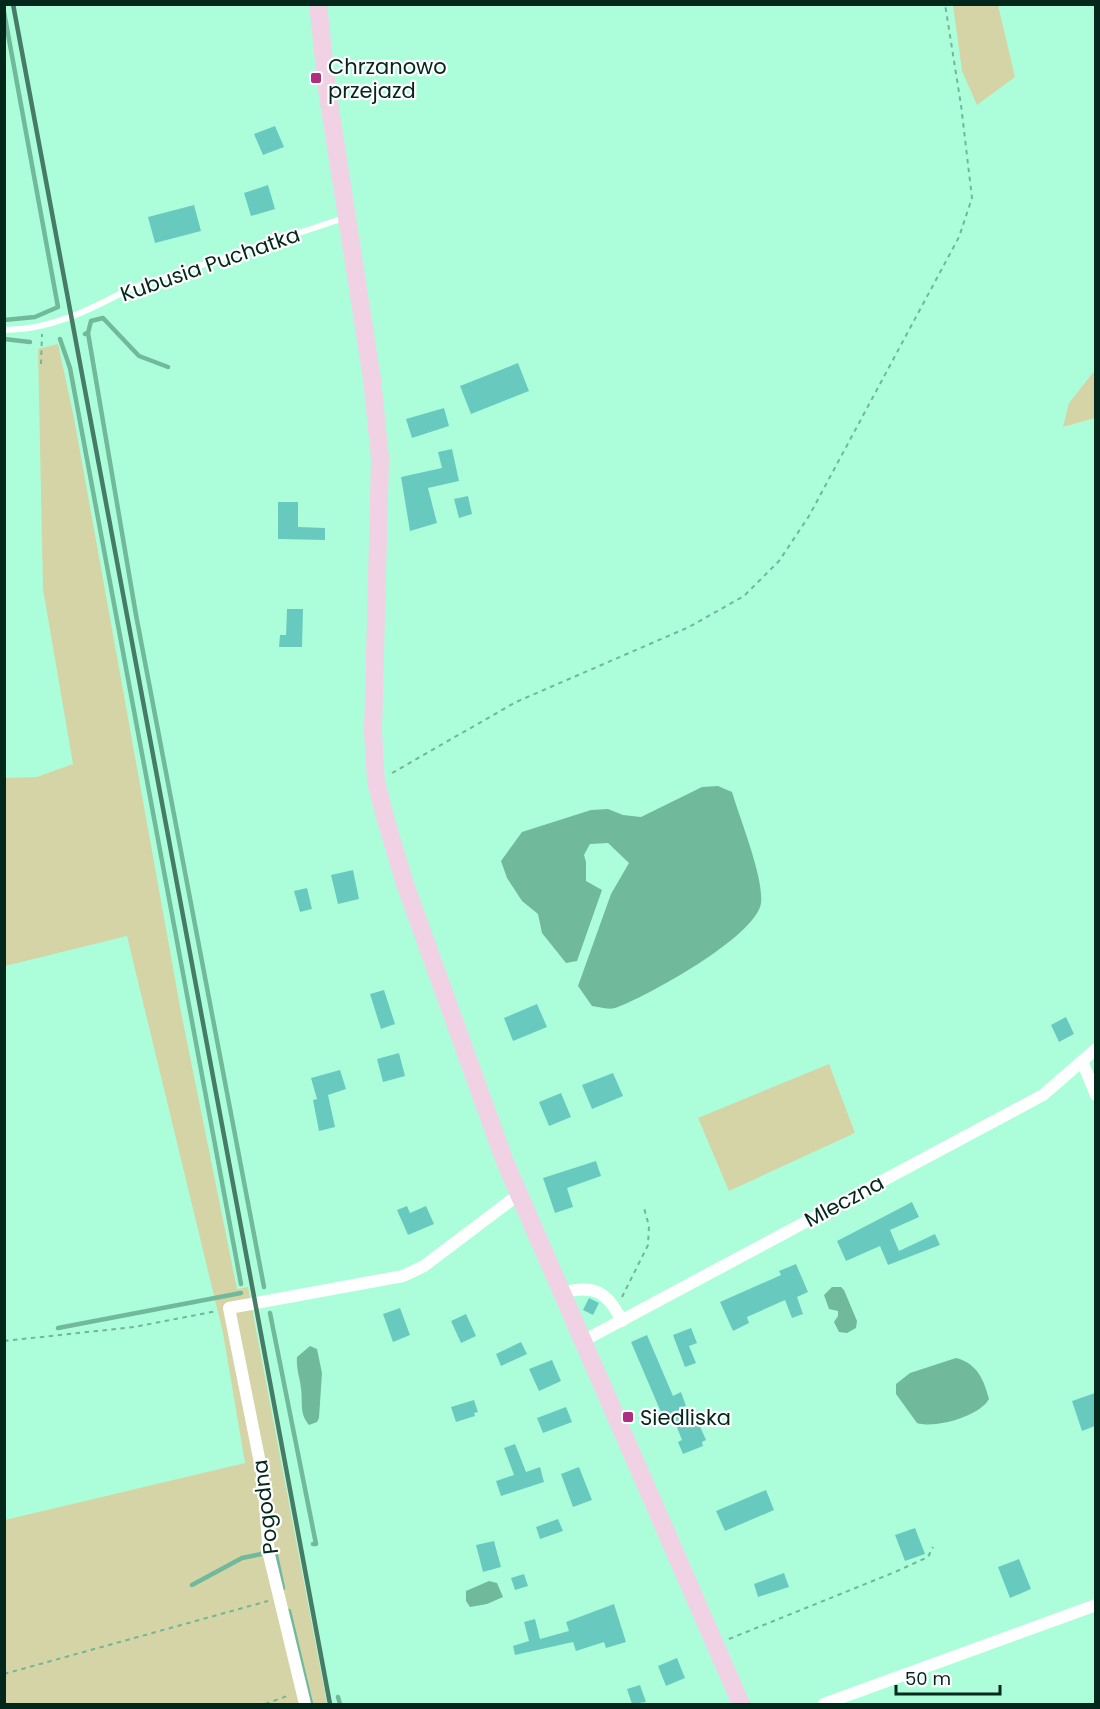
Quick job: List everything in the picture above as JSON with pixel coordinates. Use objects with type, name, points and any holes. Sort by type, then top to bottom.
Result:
[{"type":"main road","points":[[318,4],[372,379],[380,458],[373,732],[376,782],[405,884],[482,1103],[518,1195],[741,1704]]},
{"type":"street","name":"Mleczna","points":[[583,1341],[1043,1095],[1095,1048]]},
{"type":"street","points":[[1082,1061],[1095,1095]]},
{"type":"street","points":[[229,1308],[403,1276],[424,1266],[518,1195]]},
{"type":"street","points":[[561,1293],[576,1289],[592,1289],[604,1295],[614,1304],[622,1321]]},
{"type":"street","name":"Pogodna","points":[[229,1308],[263,1478],[268,1544],[304,1704]]},
{"type":"street","points":[[824,1704],[1095,1605]]},
{"type":"lane","name":"Kubusia Puchatka","points":[[4,330],[41,328],[98,306],[129,289],[347,216]]},
{"type":"path","points":[[376,782],[516,702],[698,622],[744,596],[779,561],[808,516],[959,237],[972,198],[961,105],[945,4]]},
{"type":"path","points":[[41,328],[44,342],[41,364]]},
{"type":"path","points":[[620,1300],[648,1245],[649,1226],[644,1208]]},
{"type":"path","points":[[4,1341],[140,1326],[229,1308]]},
{"type":"path","points":[[715,1644],[895,1572],[928,1557],[933,1547]]},
{"type":"path","points":[[4,1674],[279,1598]]},
{"type":"path","points":[[265,1704],[301,1691]]},
{"type":"shaded area","points":[[953,5],[998,5],[1015,77],[977,105],[962,71]]},
{"type":"shaded area","points":[[58,344],[74,418],[181,1012],[237,1289],[248,1287],[327,1704],[5,1704],[5,1520],[245,1463],[223,1333],[127,936],[5,966],[4,778],[37,777],[73,764],[43,589],[38,349]]},
{"type":"shaded area","points":[[1095,370],[1095,418],[1063,427],[1069,403]]},
{"type":"shaded area","points":[[718,786],[732,792],[755,864],[761,903],[755,917],[721,948],[650,992],[615,1008],[592,1006],[578,986],[611,894],[629,863],[608,843],[590,844],[584,855],[586,881],[602,890],[577,961],[566,963],[542,933],[538,914],[522,901],[507,878],[501,861],[522,832],[591,810],[608,809],[623,815],[641,817],[702,787]]},
{"type":"shaded area","points":[[829,1064],[855,1133],[729,1191],[698,1118]]},
{"type":"shaded area","points":[[832,1287],[841,1287],[844,1290],[857,1321],[856,1328],[847,1333],[839,1332],[834,1322],[838,1311],[829,1309],[824,1295]]},
{"type":"shaded area","points":[[310,1346],[317,1349],[322,1373],[319,1418],[317,1422],[309,1425],[303,1412],[297,1357]]},
{"type":"shaded area","points":[[956,1358],[974,1368],[985,1385],[989,1399],[976,1411],[956,1420],[935,1424],[917,1423],[896,1394],[896,1384],[910,1373]]},
{"type":"shaded area","points":[[489,1581],[497,1583],[503,1597],[487,1604],[470,1607],[466,1601],[466,1591]]},
{"type":"building","points":[[275,126],[284,147],[263,155],[254,134]]},
{"type":"building","points":[[268,185],[275,209],[251,216],[244,193]]},
{"type":"building","points":[[194,205],[201,231],[155,243],[148,217]]},
{"type":"building","points":[[518,363],[529,391],[471,414],[460,386]]},
{"type":"building","points":[[444,408],[449,426],[412,438],[406,419]]},
{"type":"building","points":[[452,449],[459,481],[428,488],[437,523],[410,531],[401,477],[442,468],[438,452]]},
{"type":"building","points":[[468,496],[472,514],[459,518],[454,499]]},
{"type":"building","points":[[278,502],[298,502],[298,527],[325,528],[325,540],[278,539]]},
{"type":"building","points":[[287,609],[303,609],[302,647],[279,647],[280,635],[286,635]]},
{"type":"building","points":[[353,870],[359,899],[338,904],[331,875]]},
{"type":"building","points":[[307,888],[312,909],[300,912],[294,891]]},
{"type":"building","points":[[384,990],[395,1024],[381,1029],[370,994]]},
{"type":"building","points":[[537,1004],[547,1027],[513,1041],[504,1018]]},
{"type":"building","points":[[1066,1017],[1074,1034],[1059,1042],[1051,1025]]},
{"type":"building","points":[[399,1053],[405,1076],[383,1082],[377,1059]]},
{"type":"building","points":[[340,1070],[346,1089],[328,1095],[335,1127],[319,1131],[313,1100],[317,1099],[311,1078]]},
{"type":"building","points":[[613,1073],[623,1096],[592,1109],[582,1085]]},
{"type":"building","points":[[561,1093],[571,1117],[549,1126],[539,1102]]},
{"type":"building","points":[[596,1161],[601,1176],[567,1188],[573,1207],[555,1213],[543,1178]]},
{"type":"building","points":[[912,1202],[919,1217],[890,1230],[899,1251],[935,1234],[940,1245],[888,1265],[880,1246],[846,1261],[837,1241]]},
{"type":"building","points":[[407,1206],[410,1213],[426,1206],[434,1224],[408,1235],[397,1210]]},
{"type":"building","points":[[796,1264],[808,1292],[797,1297],[803,1314],[792,1318],[785,1300],[747,1317],[749,1323],[733,1331],[720,1302],[781,1275],[779,1271]]},
{"type":"building","points":[[589,1298],[599,1303],[593,1315],[583,1310]]},
{"type":"building","points":[[400,1308],[410,1335],[393,1342],[383,1314]]},
{"type":"building","points":[[466,1314],[476,1336],[461,1343],[451,1321]]},
{"type":"building","points":[[691,1328],[697,1343],[689,1346],[696,1363],[685,1367],[673,1335]]},
{"type":"building","points":[[647,1335],[673,1396],[681,1392],[686,1406],[683,1407],[691,1427],[699,1424],[706,1440],[702,1442],[703,1446],[683,1454],[678,1442],[682,1440],[674,1420],[666,1424],[631,1342]]},
{"type":"building","points":[[521,1342],[527,1354],[501,1366],[496,1354]]},
{"type":"building","points":[[552,1360],[561,1381],[539,1391],[529,1369]]},
{"type":"building","points":[[1095,1393],[1095,1426],[1082,1431],[1072,1401]]},
{"type":"building","points":[[474,1400],[478,1412],[474,1413],[475,1416],[456,1422],[451,1407]]},
{"type":"building","points":[[566,1407],[572,1422],[543,1433],[537,1418]]},
{"type":"building","points":[[515,1444],[526,1472],[540,1467],[544,1482],[501,1496],[496,1481],[514,1475],[504,1448]]},
{"type":"building","points":[[579,1467],[592,1500],[573,1507],[561,1474]]},
{"type":"building","points":[[766,1490],[774,1510],[725,1531],[716,1511]]},
{"type":"building","points":[[558,1519],[563,1531],[540,1539],[536,1527]]},
{"type":"building","points":[[915,1528],[925,1554],[905,1561],[895,1535]]},
{"type":"building","points":[[494,1541],[501,1567],[483,1572],[476,1545]]},
{"type":"building","points":[[1019,1559],[1031,1589],[1010,1598],[998,1567]]},
{"type":"building","points":[[784,1573],[789,1587],[758,1597],[754,1584]]},
{"type":"building","points":[[524,1574],[528,1586],[515,1590],[511,1578]]},
{"type":"building","points":[[614,1604],[626,1642],[606,1648],[604,1642],[576,1651],[573,1642],[515,1655],[513,1646],[529,1641],[524,1622],[535,1619],[540,1639],[569,1631],[566,1622]]},
{"type":"building","points":[[677,1658],[685,1678],[666,1686],[658,1666]]},
{"type":"building","points":[[640,1685],[646,1702],[632,1704],[627,1689]]},
{"type":"waterway","points":[[4,12],[58,307],[35,317],[4,320]]},
{"type":"waterway","points":[[85,334],[88,333],[91,321],[103,318],[139,356],[168,367]]},
{"type":"waterway","points":[[88,333],[136,615],[264,1287]]},
{"type":"waterway","points":[[4,339],[30,342]]},
{"type":"waterway","points":[[60,339],[70,368],[241,1284]]},
{"type":"waterway","points":[[58,1328],[241,1293]]},
{"type":"waterway","points":[[270,1313],[316,1544],[313,1544]]},
{"type":"waterway","points":[[275,1551],[283,1588]]},
{"type":"waterway","points":[[192,1585],[242,1558],[266,1553]]},
{"type":"waterway","points":[[289,1611],[311,1704]]},
{"type":"waterway","points":[[338,1697],[340,1704]]},
{"type":"railway","points":[[13,4],[330,1704]]},
{"type":"place","name":"Chrzanowo przejazd","points":[[316,78]]},
{"type":"place","name":"Siedliska","points":[[628,1417]]}]
